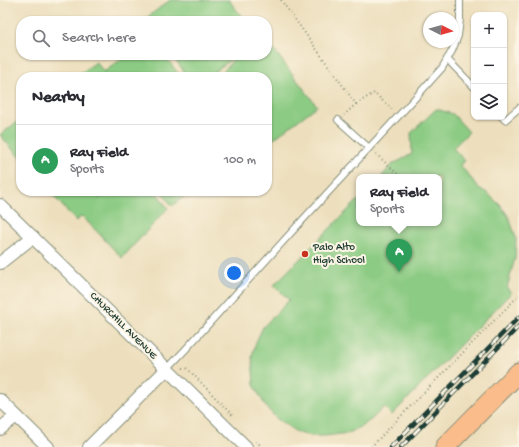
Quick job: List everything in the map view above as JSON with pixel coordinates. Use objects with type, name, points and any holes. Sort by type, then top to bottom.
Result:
[{"type":"main road","points":[[445,447],[517,379]]},
{"type":"street","name":"CHURCHILL AVENUE","points":[[0,204],[246,447]]},
{"type":"street","points":[[0,263],[33,237]]},
{"type":"street","points":[[89,447],[166,369]]},
{"type":"street","points":[[0,400],[48,447]]},
{"type":"street","points":[[0,429],[16,416]]},
{"type":"lane","points":[[166,369],[442,68],[452,51],[458,36],[460,0]]},
{"type":"lane","points":[[447,59],[471,84]]},
{"type":"lane","points":[[507,118],[519,108]]},
{"type":"lane","points":[[338,120],[369,148]]},
{"type":"path","points":[[280,0],[356,104]]},
{"type":"path","points":[[338,120],[356,104],[374,92],[399,116]]},
{"type":"path","points":[[369,148],[398,174]]},
{"type":"path","points":[[370,447],[472,344],[519,294]]},
{"type":"green space","points":[[170,0],[229,0],[241,16],[149,16]]},
{"type":"green space","points":[[272,48],[317,106],[272,140],[272,72],[222,72],[233,60],[272,60]]},
{"type":"green space","points":[[120,60],[168,60],[177,72],[104,72]]},
{"type":"green space","points":[[176,60],[230,60],[214,72],[184,72]]},
{"type":"green space","points":[[96,62],[104,72],[83,72]]},
{"type":"green space","points":[[436,109],[453,114],[469,132],[453,148],[465,161],[460,165],[479,188],[500,205],[509,217],[516,238],[515,258],[507,288],[511,293],[392,415],[384,407],[372,419],[349,433],[311,436],[298,433],[277,419],[266,407],[254,385],[252,356],[256,342],[263,327],[289,300],[274,285],[356,202],[356,226],[442,226],[442,174],[384,174],[393,164],[412,154],[411,133]]},
{"type":"green space","points":[[16,123],[16,153],[0,135]]},
{"type":"green space","points":[[54,196],[101,196],[99,199],[102,196],[159,196],[168,208],[122,258],[82,216],[76,221]]},
{"type":"green space","points":[[165,196],[185,196],[172,206]]},
{"type":"railway","points":[[391,447],[519,317]]},
{"type":"railway","points":[[401,447],[519,326]]},
{"type":"place","name":"Palo Alto High School","points":[[305,254]]},
{"type":"place","name":"Ray Field","points":[[399,272]]}]
